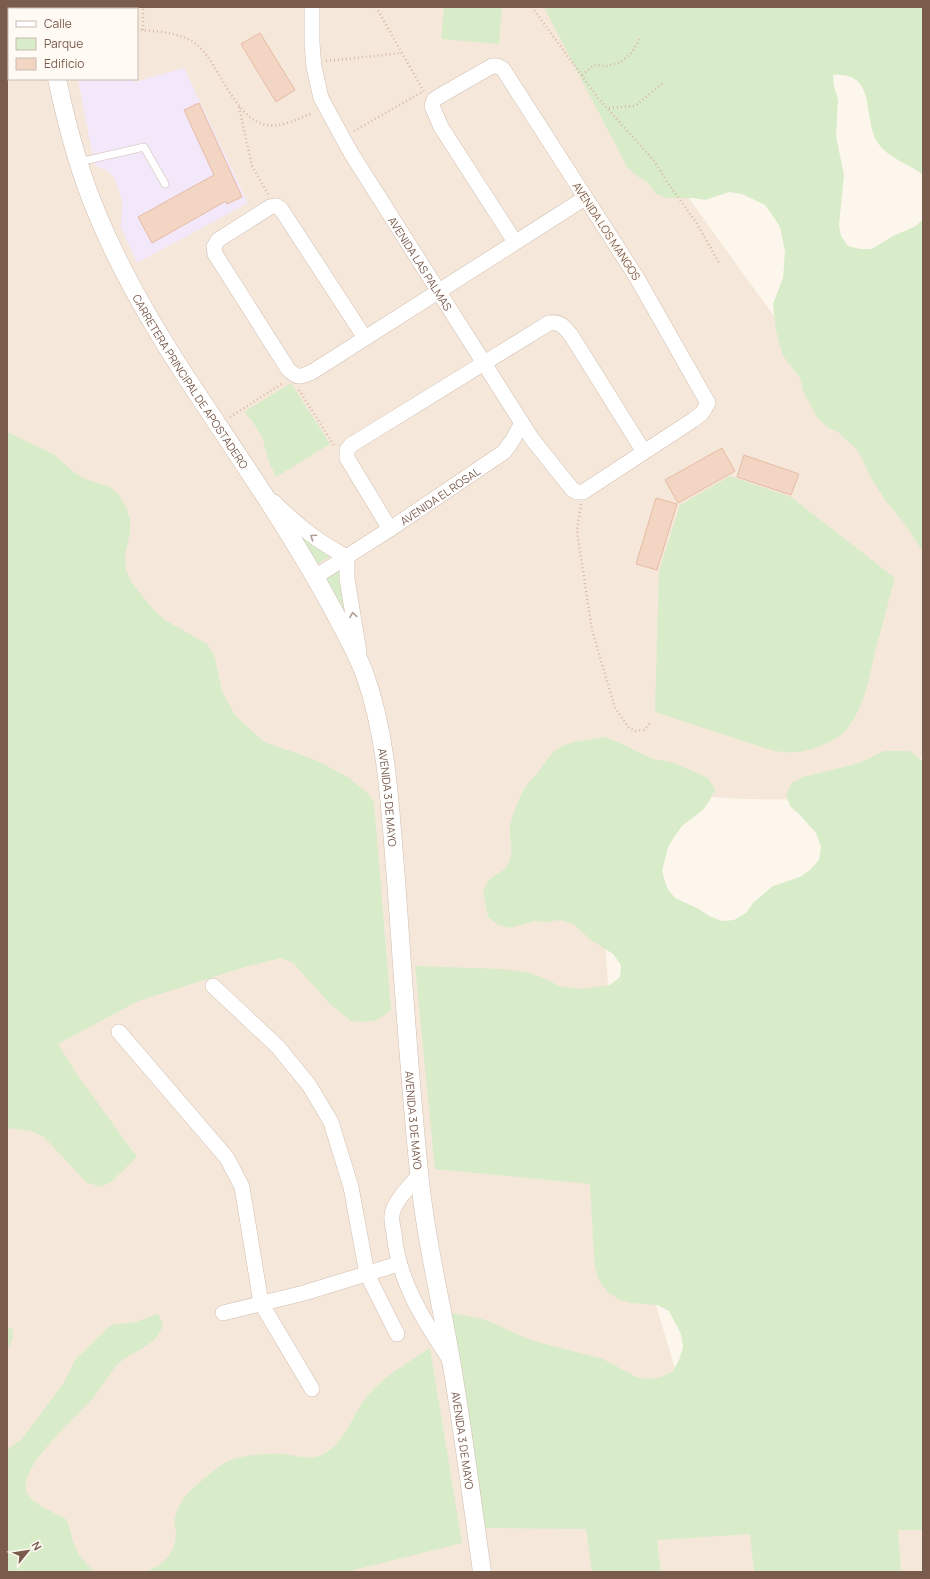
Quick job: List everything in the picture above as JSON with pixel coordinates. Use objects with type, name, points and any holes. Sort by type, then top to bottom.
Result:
[{"type":"street","name":"AVENIDA LAS PALMAS","points":[[312,7],[311,23],[314,62],[322,98],[343,137],[532,439],[572,489],[577,492],[583,492]]},
{"type":"street","name":"AVENIDA LOS MANGOS","points":[[432,106],[434,100],[438,97],[492,66],[497,66],[503,69],[637,278],[708,403],[702,413],[693,420],[644,452]]},
{"type":"street","name":"CARRETERA PRINCIPAL DE APOSTADERO","points":[[57,80],[78,162],[98,217],[129,281],[191,385],[261,490],[315,577],[354,648],[362,667]]},
{"type":"street","points":[[432,106],[441,127],[515,242]]},
{"type":"street","points":[[365,338],[281,209],[276,206],[270,207],[218,240],[214,247],[215,254],[288,369],[295,376],[302,377],[312,372],[585,198]]},
{"type":"street","points":[[390,529],[347,458],[347,450],[351,445],[485,364],[549,323],[556,322],[563,326],[571,335],[644,452],[583,492]]},
{"type":"street","name":"AVENIDA EL ROSAL","points":[[315,577],[390,529],[504,452],[522,423]]},
{"type":"street","points":[[261,490],[308,534],[347,557],[348,579],[362,667]]},
{"type":"street","name":"AVENIDA 3 DE MAYO","points":[[362,667],[375,706],[390,807],[419,1175],[432,1260],[451,1360],[482,1572]]},
{"type":"street","points":[[213,986],[278,1047],[309,1085],[331,1122],[351,1186],[367,1274],[397,1334]]},
{"type":"street","points":[[119,1032],[227,1158],[242,1187],[261,1303],[312,1389]]},
{"type":"street","points":[[419,1175],[397,1202],[392,1214],[398,1264],[427,1325],[451,1360]]},
{"type":"street","points":[[223,1313],[304,1293],[398,1264]]},
{"type":"lane","points":[[78,162],[144,147],[165,184]]},
{"type":"path","points":[[143,30],[144,7]]},
{"type":"path","points":[[376,7],[432,106]]},
{"type":"path","points":[[532,7],[608,108],[655,162],[667,182],[696,222],[719,263]]},
{"type":"path","points":[[138,30],[178,35],[198,46],[220,75],[239,106],[254,120],[267,125],[284,123],[327,108]]},
{"type":"path","points":[[582,75],[594,66],[608,66],[621,62],[630,53],[640,39]]},
{"type":"path","points":[[314,62],[402,54]]},
{"type":"path","points":[[608,108],[635,106],[663,83]]},
{"type":"path","points":[[343,137],[424,92]]},
{"type":"path","points":[[239,106],[252,166],[276,206]]},
{"type":"path","points":[[218,424],[295,376],[296,386],[335,448],[347,450]]},
{"type":"path","points":[[583,492],[577,531],[592,630],[615,708],[629,728],[636,731],[644,730],[651,722]]},
{"type":"shaded area","points":[[7,7],[596,7],[688,197],[923,517],[923,756],[887,779],[831,800],[743,799],[623,791],[602,905],[625,1202],[716,1505],[923,1507],[923,1572],[7,1572]]},
{"type":"shaded area","points":[[184,68],[248,203],[137,263],[121,228],[122,200],[115,179],[108,171],[98,167],[94,163],[78,80],[133,80],[134,82]]},
{"type":"green space","points":[[444,7],[502,7],[499,44],[441,39]]},
{"type":"green space","points":[[544,7],[923,7],[923,175],[893,157],[878,143],[873,133],[863,88],[857,81],[847,76],[833,75],[838,100],[836,136],[844,175],[839,225],[841,236],[848,246],[860,249],[872,249],[893,236],[916,226],[923,219],[923,552],[907,527],[885,500],[869,474],[857,450],[838,432],[827,427],[817,417],[803,391],[800,378],[783,356],[776,331],[773,304],[783,278],[785,252],[780,227],[773,216],[765,205],[742,194],[729,192],[705,200],[693,198],[666,198],[655,193],[648,183],[627,167]]},
{"type":"green space","points":[[291,383],[330,444],[276,477],[269,462],[262,437],[253,422],[244,412]]},
{"type":"green space","points":[[7,432],[55,455],[75,473],[85,479],[110,487],[119,495],[126,507],[130,519],[130,532],[125,556],[126,570],[131,582],[163,619],[207,644],[214,654],[222,691],[235,715],[264,742],[313,759],[348,777],[367,793],[374,802],[391,1010],[377,1020],[364,1022],[351,1021],[330,1004],[293,963],[281,958],[245,967],[138,1001],[58,1044],[78,1076],[137,1157],[111,1182],[100,1187],[86,1182],[44,1137],[32,1131],[7,1128]]},
{"type":"green space","points":[[730,476],[791,497],[895,578],[868,683],[857,713],[841,735],[830,742],[810,750],[781,752],[771,750],[655,712],[659,571],[680,505]]},
{"type":"green space","points":[[298,534],[322,551],[332,555],[316,565]]},
{"type":"green space","points":[[340,570],[349,621],[326,579]]},
{"type":"green space","points":[[604,737],[616,741],[650,758],[674,763],[708,778],[715,789],[710,800],[703,810],[682,826],[675,836],[668,847],[662,871],[667,888],[675,898],[699,909],[709,916],[722,921],[734,920],[746,913],[753,903],[773,886],[800,877],[810,870],[819,860],[821,847],[816,833],[790,806],[786,794],[792,783],[803,777],[862,762],[884,751],[909,751],[923,761],[923,1530],[898,1530],[901,1572],[754,1572],[750,1534],[657,1540],[661,1572],[592,1572],[586,1529],[484,1528],[452,1313],[482,1319],[530,1340],[603,1359],[636,1377],[649,1379],[662,1377],[673,1371],[679,1360],[683,1347],[681,1334],[669,1311],[657,1305],[631,1303],[618,1299],[608,1292],[599,1281],[595,1267],[590,1184],[435,1169],[415,966],[502,969],[526,972],[560,986],[584,989],[610,985],[620,977],[621,965],[613,954],[591,940],[572,923],[559,920],[547,922],[534,921],[510,928],[498,925],[488,917],[483,891],[489,880],[503,871],[508,865],[511,853],[511,822],[514,811],[529,782],[538,773],[549,757],[560,747],[574,742]]},
{"type":"green space","points":[[158,1314],[163,1324],[158,1335],[149,1344],[116,1366],[93,1398],[50,1443],[39,1457],[30,1470],[26,1483],[27,1493],[30,1498],[67,1520],[74,1545],[80,1556],[94,1572],[7,1572],[7,1450],[22,1439],[63,1384],[75,1360],[111,1325],[135,1322]]},
{"type":"green space","points":[[7,1328],[13,1329],[12,1341],[7,1349]]},
{"type":"green space","points":[[430,1348],[462,1543],[346,1572],[145,1572],[158,1566],[168,1557],[174,1546],[176,1532],[175,1519],[179,1507],[191,1490],[215,1470],[224,1463],[233,1459],[251,1455],[276,1454],[309,1458],[320,1456],[339,1441],[364,1400],[377,1386],[398,1369]]},
{"type":"building","points":[[260,33],[295,90],[276,102],[241,44]]},
{"type":"building","points":[[199,103],[242,197],[227,204],[226,201],[152,243],[138,217],[214,175],[184,110]]},
{"type":"building","points":[[722,448],[735,471],[678,503],[665,480]]},
{"type":"building","points":[[744,455],[799,474],[791,495],[737,477]]},
{"type":"building","points":[[656,498],[677,504],[657,570],[636,564]]}]
